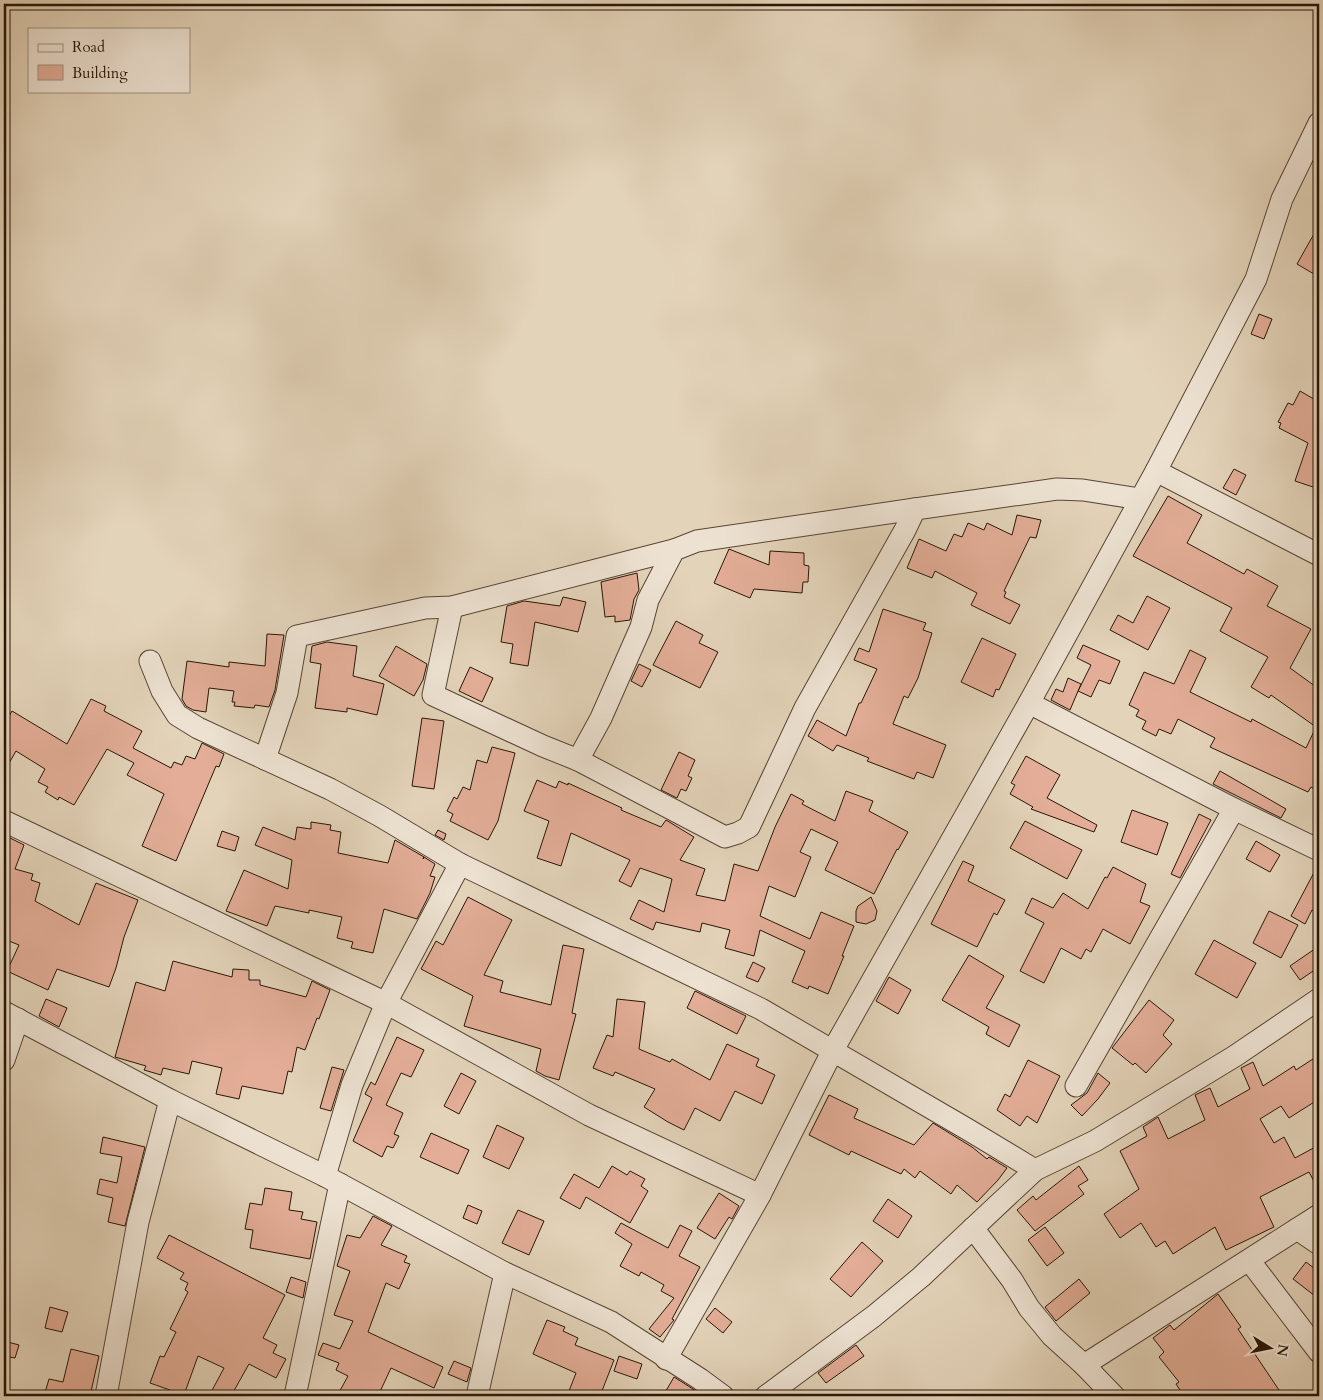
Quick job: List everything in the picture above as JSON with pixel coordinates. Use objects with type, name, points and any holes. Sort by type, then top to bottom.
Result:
[{"type":"street","points":[[666,1359],[760,1195],[833,1050],[1029,702],[1156,471],[1256,279],[1282,199],[1319,123]]},
{"type":"street","points":[[1156,471],[1319,555]]},
{"type":"street","points":[[265,759],[287,693],[297,636],[425,608],[452,606],[674,550],[697,541],[1057,489],[1083,490],[1140,499]]},
{"type":"street","points":[[452,606],[433,695],[542,746],[578,760],[725,838],[749,826],[805,708],[906,530],[915,509]]},
{"type":"street","points":[[578,760],[602,718],[641,627],[648,600],[674,550]]},
{"type":"street","points":[[150,661],[162,692],[177,715],[198,728],[338,793],[460,864],[761,1009],[1035,1170]]},
{"type":"street","points":[[1029,702],[1319,850]]},
{"type":"street","points":[[1076,1086],[1234,808]]},
{"type":"street","points":[[4,821],[386,1003],[589,1115],[760,1195]]},
{"type":"street","points":[[295,1396],[333,1180],[352,1086],[386,1003],[460,864]]},
{"type":"street","points":[[766,1396],[874,1316],[921,1277],[1035,1170],[1095,1141],[1235,1056],[1319,1000]]},
{"type":"street","points":[[4,1060],[11,1016],[170,1100],[333,1180],[505,1272],[611,1322],[700,1379],[723,1396]]},
{"type":"street","points":[[106,1396],[138,1222],[170,1100]]},
{"type":"street","points":[[1084,1366],[1319,1215]]},
{"type":"street","points":[[973,1228],[1012,1280],[1029,1308],[1052,1336],[1114,1396]]},
{"type":"street","points":[[1297,1229],[1319,1244]]},
{"type":"street","points":[[1248,1260],[1319,1352]]},
{"type":"street","points":[[477,1396],[505,1272]]},
{"type":"building","points":[[1319,225],[1319,277],[1297,264]]},
{"type":"building","points":[[1259,314],[1272,319],[1264,339],[1251,334]]},
{"type":"building","points":[[1300,391],[1319,402],[1319,489],[1295,481],[1308,443],[1279,428],[1281,423],[1278,422],[1288,403],[1293,405]]},
{"type":"building","points":[[1234,469],[1246,475],[1236,495],[1223,488]]},
{"type":"building","points":[[1168,496],[1202,515],[1187,543],[1244,574],[1247,569],[1278,586],[1267,606],[1311,629],[1290,668],[1319,689],[1319,792],[1311,787],[1308,792],[1210,747],[1215,738],[1178,719],[1171,734],[1159,729],[1156,736],[1142,729],[1146,721],[1136,716],[1139,710],[1129,705],[1144,672],[1174,684],[1190,650],[1206,658],[1190,692],[1251,722],[1252,719],[1306,748],[1316,727],[1271,695],[1269,698],[1251,687],[1268,657],[1220,631],[1232,608],[1133,556]]},
{"type":"building","points":[[1017,515],[1041,520],[1036,538],[1030,537],[1004,591],[1006,592],[1004,597],[1020,605],[1010,624],[971,605],[977,593],[935,571],[932,578],[907,568],[919,539],[946,551],[954,534],[962,537],[968,523],[984,530],[987,523],[1012,535]]},
{"type":"building","points":[[729,549],[769,565],[770,551],[804,553],[804,565],[809,566],[808,582],[803,582],[802,593],[754,589],[750,598],[714,583]]},
{"type":"building","points":[[637,573],[639,590],[634,599],[630,620],[615,622],[615,616],[605,617],[601,582]]},
{"type":"building","points":[[1147,596],[1170,608],[1148,650],[1110,630],[1118,615],[1133,623]]},
{"type":"building","points":[[563,597],[586,602],[578,632],[535,622],[528,666],[510,663],[513,644],[501,642],[507,606],[524,601],[560,606]]},
{"type":"building","points":[[883,609],[926,623],[923,630],[932,633],[918,678],[908,698],[904,696],[893,724],[946,745],[933,778],[917,772],[914,779],[867,761],[869,758],[837,745],[833,751],[808,736],[817,720],[846,736],[859,703],[861,703],[877,669],[854,660],[859,648],[869,652]]},
{"type":"building","points":[[676,621],[703,635],[699,643],[718,652],[700,688],[653,665]]},
{"type":"building","points":[[267,634],[284,635],[275,690],[269,707],[255,705],[254,708],[234,706],[235,702],[232,702],[234,691],[209,688],[206,712],[193,710],[186,706],[182,699],[187,661],[229,667],[229,662],[265,666]]},
{"type":"building","points":[[982,638],[1016,654],[999,690],[996,689],[993,697],[961,682]]},
{"type":"building","points":[[327,642],[357,646],[353,676],[384,684],[377,715],[347,708],[347,712],[315,708],[321,664],[310,662],[312,646]]},
{"type":"building","points":[[1083,645],[1120,661],[1110,684],[1099,680],[1091,697],[1078,691],[1091,665],[1077,658]]},
{"type":"building","points":[[396,646],[427,664],[423,680],[414,696],[379,676]]},
{"type":"building","points":[[639,664],[651,670],[642,687],[631,681]]},
{"type":"building","points":[[470,667],[493,678],[482,702],[459,691]]},
{"type":"building","points":[[1068,678],[1081,684],[1070,710],[1051,700],[1056,689],[1063,692]]},
{"type":"building","points":[[91,699],[106,706],[104,711],[142,731],[133,748],[171,768],[174,762],[182,765],[186,756],[195,759],[202,743],[224,754],[219,767],[216,766],[176,861],[142,846],[164,794],[127,775],[134,763],[107,749],[74,805],[59,797],[58,800],[45,792],[48,787],[38,782],[45,769],[16,751],[4,772],[4,725],[12,711],[67,744]]},
{"type":"building","points":[[422,718],[444,721],[434,789],[412,786]]},
{"type":"building","points":[[492,747],[515,753],[498,821],[488,840],[450,821],[453,814],[447,811],[454,797],[457,799],[463,787],[470,790],[477,760],[487,763]]},
{"type":"building","points":[[679,752],[695,760],[688,776],[692,778],[686,791],[681,789],[677,798],[661,790]]},
{"type":"building","points":[[1026,756],[1060,775],[1047,798],[1097,825],[1094,832],[1031,809],[1033,807],[1010,794],[1015,785],[1011,783]]},
{"type":"building","points":[[1220,771],[1286,809],[1281,818],[1213,784]]},
{"type":"building","points":[[537,780],[556,788],[559,781],[568,785],[568,783],[622,808],[621,810],[661,827],[666,820],[694,837],[680,860],[705,869],[696,895],[725,901],[734,864],[758,871],[775,827],[791,794],[804,801],[802,804],[835,821],[846,791],[873,801],[869,811],[908,832],[874,894],[825,870],[838,842],[811,829],[800,852],[811,857],[795,897],[769,886],[760,916],[810,939],[821,912],[854,926],[828,994],[809,986],[808,989],[792,982],[805,951],[760,930],[754,956],[725,948],[730,930],[702,923],[700,932],[656,922],[653,930],[630,919],[639,900],[664,912],[672,879],[640,868],[631,887],[619,881],[630,860],[571,833],[561,866],[537,858],[549,821],[524,811]]},
{"type":"building","points":[[1132,810],[1168,823],[1157,855],[1121,842]]},
{"type":"building","points":[[1199,814],[1211,820],[1180,878],[1171,874]]},
{"type":"building","points":[[1025,821],[1082,850],[1067,879],[1010,848]]},
{"type":"building","points":[[311,822],[331,825],[330,830],[341,832],[338,853],[388,863],[395,840],[435,864],[430,876],[435,877],[430,893],[417,919],[384,909],[373,953],[351,948],[353,942],[337,938],[342,917],[309,910],[309,913],[275,906],[267,926],[226,911],[244,870],[288,889],[292,860],[255,845],[263,827],[295,840],[297,827],[311,829]]},
{"type":"building","points":[[438,830],[446,834],[444,840],[435,835]]},
{"type":"building","points":[[222,831],[239,837],[235,851],[217,846]]},
{"type":"building","points":[[4,835],[24,845],[15,869],[33,874],[31,880],[40,883],[35,901],[79,925],[96,883],[138,900],[124,937],[109,987],[57,969],[48,990],[7,971],[19,945],[4,939]]},
{"type":"building","points":[[1256,841],[1280,855],[1270,872],[1246,859]]},
{"type":"building","points":[[963,861],[974,866],[968,881],[1005,900],[997,915],[994,913],[977,947],[931,924]]},
{"type":"building","points":[[1319,863],[1319,914],[1312,910],[1305,924],[1291,916]]},
{"type":"building","points":[[1113,867],[1146,884],[1140,902],[1150,906],[1130,944],[1103,929],[1091,952],[1086,949],[1081,959],[1061,948],[1044,983],[1020,971],[1044,923],[1025,913],[1032,898],[1053,908],[1063,893],[1088,909],[1105,877],[1107,878]]},
{"type":"building","points":[[468,897],[512,920],[484,975],[503,981],[500,992],[551,1005],[563,945],[584,949],[572,1013],[576,1014],[559,1080],[536,1071],[541,1049],[464,1026],[473,996],[421,969],[436,941],[443,945]]},
{"type":"building","points":[[871,897],[877,911],[875,920],[866,924],[856,922],[858,906]]},
{"type":"building","points":[[1269,911],[1298,925],[1281,958],[1253,943]]},
{"type":"building","points":[[1214,940],[1256,963],[1237,998],[1195,974]]},
{"type":"building","points":[[1319,946],[1319,967],[1300,980],[1290,966]]},
{"type":"building","points":[[969,955],[1004,976],[986,1008],[1020,1025],[1009,1047],[986,1034],[989,1027],[942,1000]]},
{"type":"building","points":[[173,961],[232,977],[233,969],[249,970],[249,980],[260,980],[260,985],[306,997],[312,981],[330,990],[305,1050],[297,1047],[292,1072],[288,1071],[283,1094],[242,1086],[239,1099],[216,1094],[222,1068],[192,1061],[189,1074],[163,1068],[161,1075],[144,1070],[146,1066],[115,1057],[136,982],[165,991]]},
{"type":"building","points":[[753,962],[765,968],[758,982],[746,977]]},
{"type":"building","points":[[889,977],[911,990],[898,1014],[876,1001]]},
{"type":"building","points":[[695,991],[746,1016],[737,1034],[687,1008]]},
{"type":"building","points":[[46,999],[67,1008],[59,1027],[39,1016]]},
{"type":"building","points":[[617,999],[645,1002],[639,1049],[670,1062],[672,1059],[710,1080],[727,1044],[759,1059],[756,1066],[775,1075],[762,1104],[735,1091],[720,1121],[695,1108],[684,1130],[644,1107],[655,1089],[615,1072],[613,1076],[593,1068],[607,1035],[613,1037]]},
{"type":"building","points":[[1149,1000],[1174,1020],[1163,1035],[1172,1044],[1146,1073],[1135,1063],[1133,1065],[1112,1048]]},
{"type":"building","points":[[397,1037],[424,1050],[411,1077],[401,1073],[386,1105],[403,1113],[394,1134],[399,1136],[393,1148],[387,1146],[382,1157],[353,1141],[372,1098],[365,1094],[371,1082],[375,1085]]},
{"type":"building","points":[[1319,1055],[1319,1099],[1289,1118],[1281,1106],[1260,1119],[1274,1143],[1284,1137],[1295,1158],[1319,1145],[1319,1191],[1309,1172],[1260,1197],[1274,1227],[1226,1250],[1215,1227],[1173,1254],[1165,1241],[1156,1247],[1141,1223],[1120,1238],[1104,1214],[1139,1189],[1120,1151],[1147,1136],[1143,1127],[1158,1117],[1168,1139],[1205,1120],[1195,1095],[1210,1088],[1218,1107],[1250,1089],[1241,1068],[1253,1062],[1263,1086],[1294,1066],[1296,1070]]},
{"type":"building","points":[[1028,1060],[1060,1076],[1037,1123],[1027,1116],[1020,1126],[997,1110],[1005,1094],[1010,1097]]},
{"type":"building","points":[[332,1067],[344,1070],[331,1111],[320,1108]]},
{"type":"building","points":[[461,1073],[476,1081],[459,1114],[444,1106]]},
{"type":"building","points":[[1098,1073],[1110,1083],[1082,1116],[1071,1105],[1087,1093]]},
{"type":"building","points":[[829,1095],[858,1109],[854,1118],[914,1145],[933,1123],[972,1147],[987,1159],[989,1157],[1007,1168],[977,1202],[957,1185],[951,1194],[920,1171],[915,1178],[904,1169],[901,1174],[851,1151],[849,1155],[809,1135]]},
{"type":"building","points":[[497,1125],[524,1138],[509,1169],[483,1157]]},
{"type":"building","points":[[431,1133],[469,1150],[458,1174],[420,1157]]},
{"type":"building","points":[[103,1137],[145,1147],[125,1226],[108,1222],[113,1198],[97,1194],[100,1179],[117,1183],[122,1157],[100,1153]]},
{"type":"building","points":[[612,1166],[627,1175],[630,1171],[645,1179],[641,1186],[648,1191],[630,1223],[586,1197],[580,1209],[560,1198],[574,1174],[599,1188]]},
{"type":"building","points":[[1079,1166],[1088,1180],[1078,1186],[1084,1194],[1035,1231],[1017,1210],[1033,1196],[1036,1200]]},
{"type":"building","points":[[265,1188],[292,1192],[289,1210],[303,1212],[301,1219],[317,1222],[310,1259],[250,1248],[253,1230],[245,1229],[250,1203],[262,1205]]},
{"type":"building","points":[[719,1193],[739,1206],[732,1219],[729,1217],[715,1239],[697,1228]]},
{"type":"building","points":[[888,1199],[912,1216],[898,1238],[873,1221]]},
{"type":"building","points":[[468,1205],[482,1211],[477,1224],[463,1218]]},
{"type":"building","points":[[518,1210],[544,1221],[529,1255],[502,1243]]},
{"type":"building","points":[[373,1216],[392,1226],[381,1245],[407,1256],[404,1262],[410,1264],[399,1289],[386,1283],[368,1332],[443,1367],[434,1388],[391,1368],[378,1396],[337,1396],[348,1376],[336,1370],[339,1363],[318,1355],[323,1343],[340,1349],[353,1321],[334,1315],[350,1271],[337,1266],[347,1235],[360,1238]]},
{"type":"building","points":[[621,1223],[668,1248],[680,1225],[692,1231],[679,1256],[700,1267],[672,1319],[674,1320],[660,1337],[649,1329],[674,1298],[661,1291],[664,1285],[641,1272],[639,1276],[620,1266],[632,1244],[615,1233]]},
{"type":"building","points":[[1045,1227],[1064,1253],[1047,1266],[1028,1240]]},
{"type":"building","points":[[169,1235],[285,1295],[263,1338],[277,1345],[273,1353],[286,1359],[276,1378],[249,1364],[231,1396],[209,1396],[224,1368],[198,1356],[184,1395],[150,1383],[160,1356],[164,1357],[176,1332],[170,1329],[188,1292],[185,1290],[188,1283],[180,1279],[184,1273],[157,1258]]},
{"type":"building","points":[[862,1242],[883,1261],[851,1297],[830,1279]]},
{"type":"building","points":[[1306,1262],[1319,1272],[1319,1299],[1293,1279]]},
{"type":"building","points":[[291,1277],[306,1282],[303,1298],[286,1292]]},
{"type":"building","points":[[1079,1279],[1090,1293],[1056,1321],[1045,1307]]},
{"type":"building","points":[[1218,1294],[1241,1327],[1238,1329],[1283,1396],[1184,1396],[1176,1384],[1179,1382],[1159,1357],[1164,1352],[1153,1338],[1170,1325],[1174,1330]]},
{"type":"building","points":[[50,1307],[68,1312],[62,1332],[45,1328]]},
{"type":"building","points":[[715,1308],[732,1322],[723,1333],[706,1319]]},
{"type":"building","points":[[547,1320],[565,1327],[563,1331],[578,1338],[575,1345],[614,1360],[600,1396],[567,1396],[576,1373],[533,1354]]},
{"type":"building","points":[[4,1341],[19,1345],[15,1358],[4,1356]]},
{"type":"building","points":[[856,1345],[864,1356],[826,1383],[818,1373]]},
{"type":"building","points":[[71,1349],[99,1356],[90,1396],[44,1396],[49,1379],[63,1382]]},
{"type":"building","points":[[619,1356],[642,1364],[637,1379],[614,1371]]},
{"type":"building","points":[[454,1361],[471,1368],[467,1382],[448,1374]]},
{"type":"building","points":[[674,1377],[693,1389],[702,1396],[663,1396]]}]
